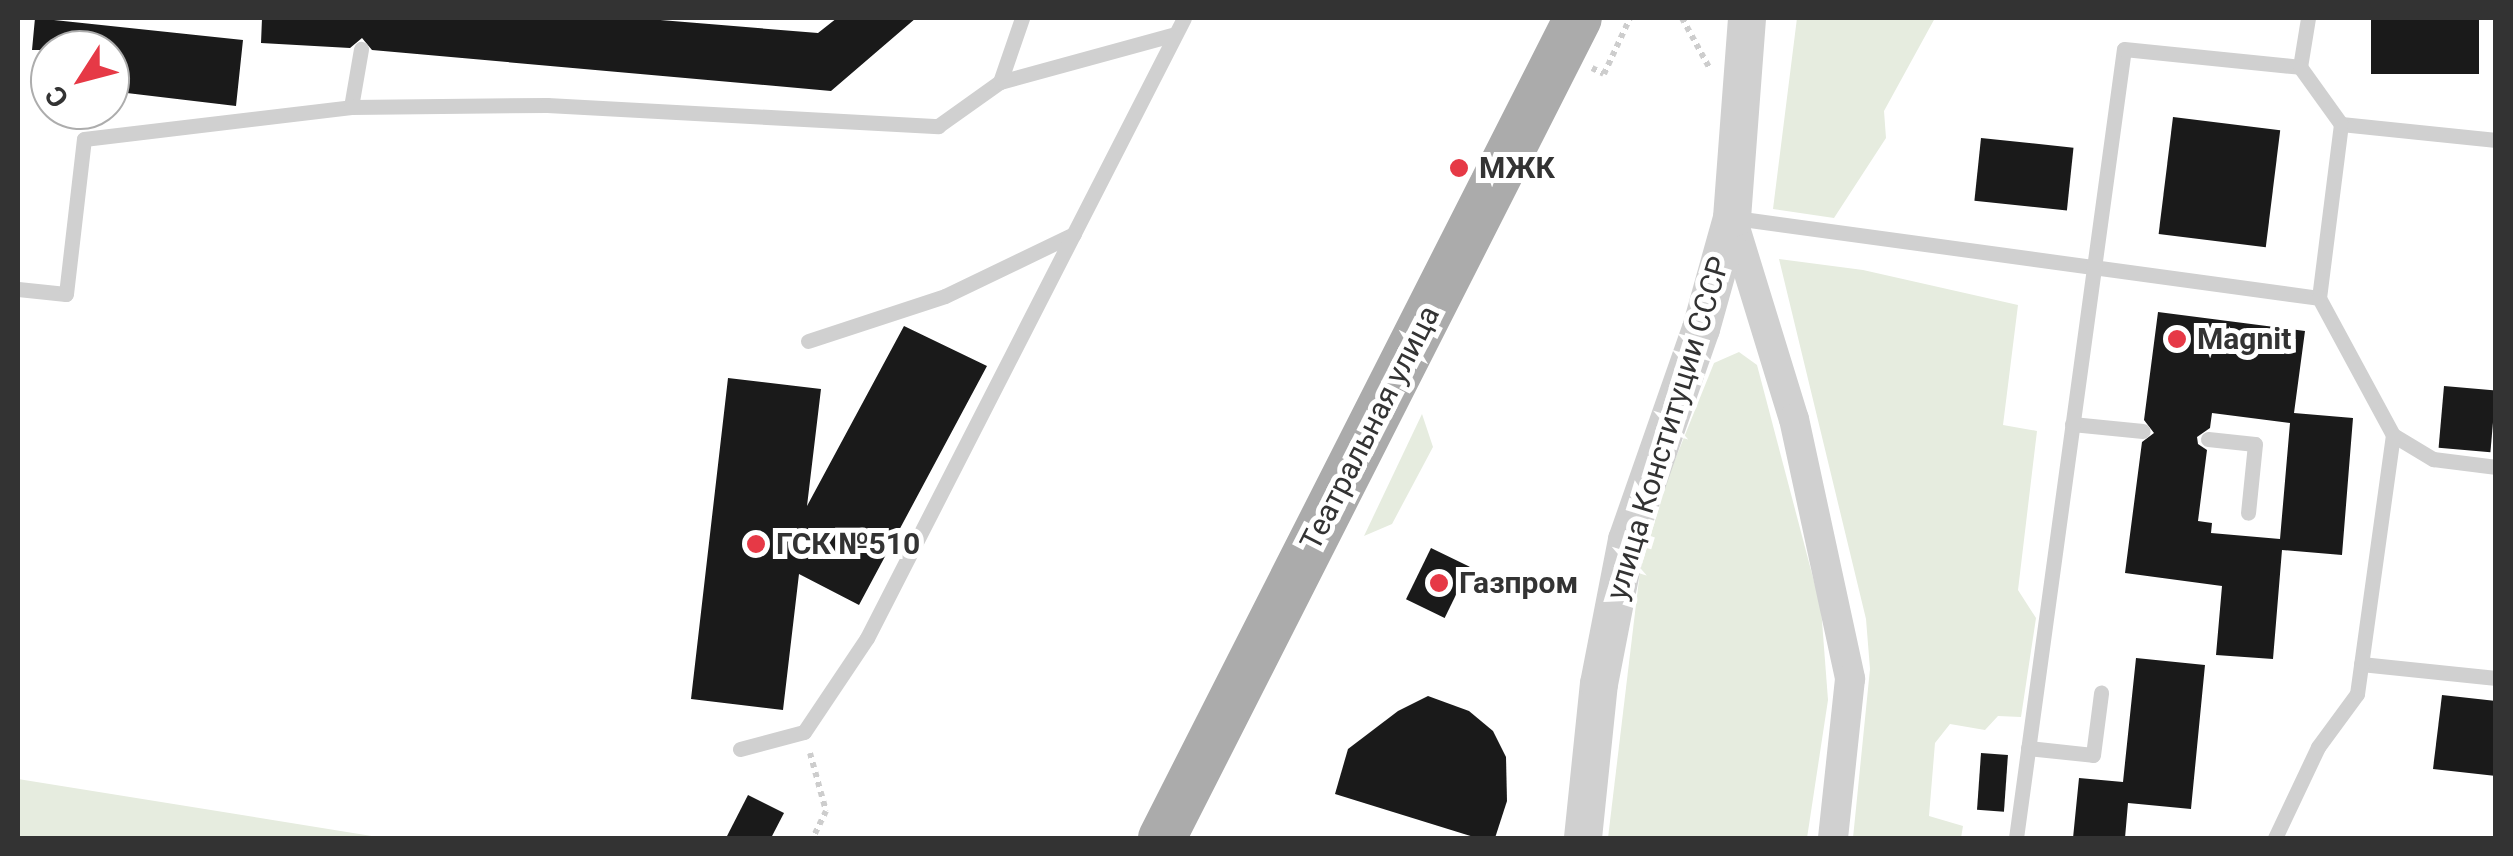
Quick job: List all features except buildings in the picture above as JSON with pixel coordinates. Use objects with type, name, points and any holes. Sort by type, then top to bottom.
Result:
[{"type":"main road","name":"Театральная улица","points":[[1162,838],[1578,18]]},
{"type":"street","name":"улица Конституции СССР","points":[[1583,838],[1599,684],[1628,540],[1701,329],[1732,218],[1747,18]]},
{"type":"street","points":[[1732,218],[1794,418],[1850,678],[1834,838]]},
{"type":"lane","points":[[1000,82],[1022,18]]},
{"type":"lane","points":[[740,750],[804,732],[867,638],[1184,18]]},
{"type":"lane","points":[[2308,18],[2300,67],[2341,124],[2319,298],[2393,435],[2433,460],[2496,467]]},
{"type":"lane","points":[[18,289],[66,294],[84,140],[351,106],[547,105],[938,126],[1000,82],[1176,34]]},
{"type":"lane","points":[[351,106],[361,49]]},
{"type":"lane","points":[[2016,838],[2124,50],[2300,67]]},
{"type":"lane","points":[[2341,124],[2496,140]]},
{"type":"lane","points":[[1732,218],[2319,298]]},
{"type":"lane","points":[[808,341],[945,296],[1074,234]]},
{"type":"lane","points":[[2072,424],[2143,432]]},
{"type":"lane","points":[[2275,838],[2318,748],[2357,694],[2393,435]]},
{"type":"lane","points":[[2208,439],[2256,444],[2248,514]]},
{"type":"lane","points":[[2362,664],[2496,678]]},
{"type":"lane","points":[[2028,748],[2093,755],[2101,693]]},
{"type":"path","points":[[1591,68],[1604,74],[1630,18]]},
{"type":"path","points":[[1682,18],[1710,70],[1720,72]]},
{"type":"path","points":[[804,732],[826,811],[813,838]]},
{"type":"shaded area","points":[[1797,18],[1935,18],[1884,111],[1886,138],[1834,218],[1773,209]]},
{"type":"shaded area","points":[[1779,259],[1863,270],[2018,305],[2003,425],[2037,431],[2018,590],[2036,618],[2021,717],[1998,716],[1985,730],[1950,724],[1935,743],[1929,816],[1963,826],[1961,838],[1853,838],[1870,669],[1866,619]]},
{"type":"shaded area","points":[[1739,352],[1757,365],[1821,608],[1828,700],[1807,838],[1608,838],[1640,571],[1668,477],[1714,363]]},
{"type":"shaded area","points":[[1422,414],[1433,447],[1392,524],[1364,536]]},
{"type":"shaded area","points":[[18,779],[384,838],[18,838]]},
{"type":"place","name":"МЖК","points":[[1459,168]]},
{"type":"place","name":"Magnit","points":[[2177,339]]},
{"type":"place","name":"ГСК №510","points":[[756,544]]},
{"type":"place","name":"Газпром","points":[[1439,583]]}]
